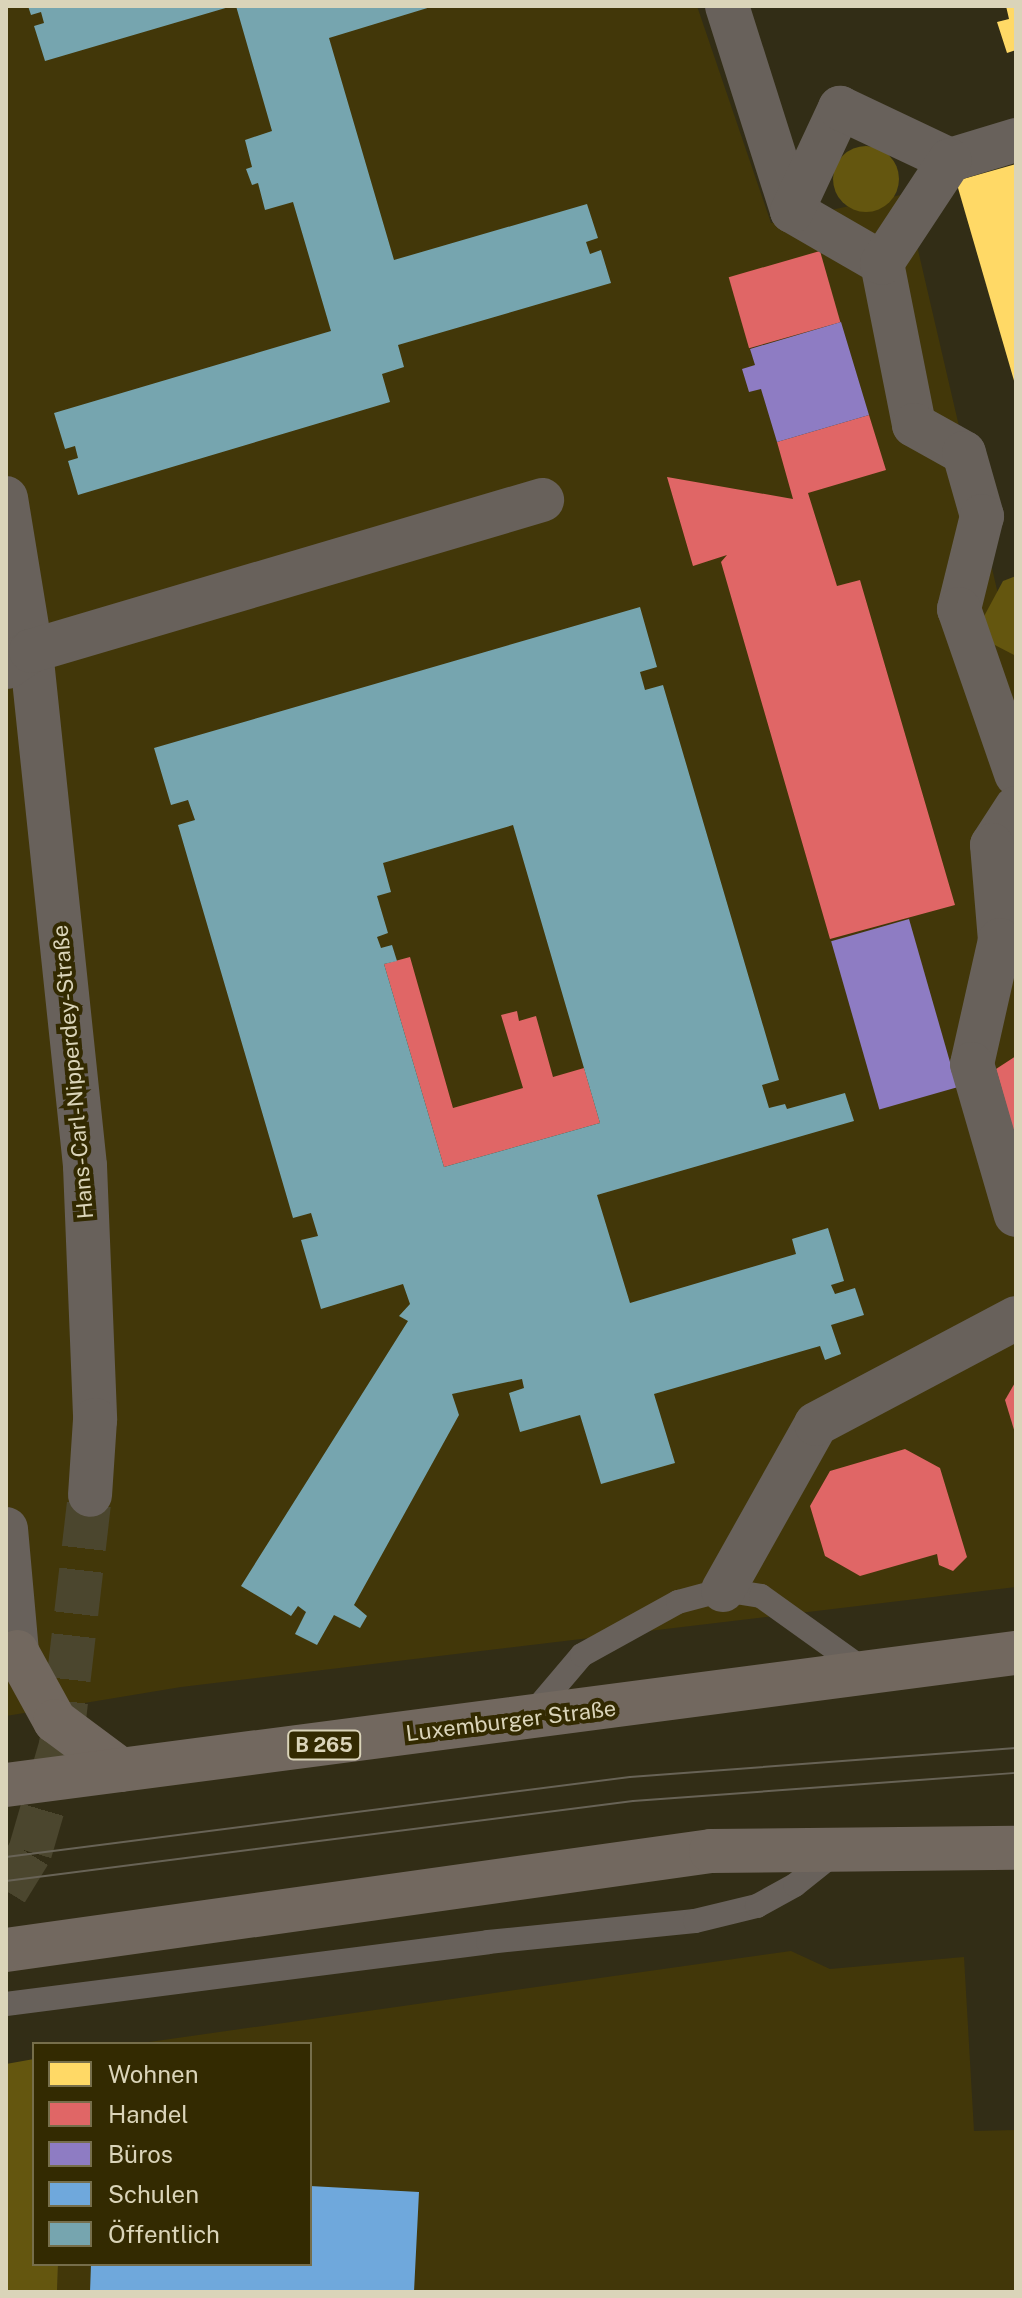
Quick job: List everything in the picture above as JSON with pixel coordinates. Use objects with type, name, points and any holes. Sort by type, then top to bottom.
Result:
[{"type":"main road","name":"Luxemburger Straße","points":[[6,1785],[1016,1653]]},
{"type":"main road","points":[[12,1672],[55,1721],[121,1770]]},
{"type":"main road","points":[[6,1950],[711,1851],[1016,1848]]},
{"type":"street","points":[[727,6],[792,211],[882,263]]},
{"type":"street","points":[[792,211],[840,108],[950,160]]},
{"type":"street","points":[[1016,140],[950,160],[882,263],[914,425],[964,453],[999,521],[959,609],[1016,774]]},
{"type":"street","name":"Hans-Carl-Nipperdey-Straße","points":[[6,498],[18,659],[85,1166],[95,1420],[90,1495]]},
{"type":"street","points":[[18,659],[542,500]]},
{"type":"street","points":[[1016,808],[992,845],[1008,950],[972,1064],[1016,1215]]},
{"type":"street","points":[[723,1590],[816,1424],[1016,1318]]},
{"type":"street","points":[[6,1529],[12,1672]]},
{"type":"lane","points":[[528,1719],[582,1655],[678,1602],[723,1590],[761,1596],[869,1674]]},
{"type":"lane","points":[[6,2004],[488,1942],[695,1921],[757,1906],[795,1885],[838,1851]]},
{"type":"shaded area","points":[[6,6],[697,6],[771,223],[905,194],[1001,607],[1016,603],[1016,1587],[181,1687],[6,1716]]},
{"type":"shaded area","points":[[866,146],[879,149],[889,156],[896,166],[899,179],[896,192],[889,202],[879,209],[866,212],[853,209],[843,202],[836,192],[833,179],[836,166],[843,156],[853,149]]},
{"type":"shaded area","points":[[1016,576],[1016,656],[989,642],[982,620],[1003,581]]},
{"type":"shaded area","points":[[791,1951],[830,1969],[964,1957],[974,2131],[1016,2130],[1016,2292],[57,2292],[58,2266],[312,2266],[312,2042],[149,2042]]},
{"type":"shaded area","points":[[32,2059],[32,2266],[58,2266],[57,2292],[6,2292],[6,2064]]},
{"type":"building: Wohnen","points":[[1006,6],[1016,6],[1016,50],[1007,53],[997,22],[1009,19]]},
{"type":"building: Wohnen","points":[[1016,164],[1016,384],[1015,384],[956,181]]},
{"type":"building: Handel","points":[[820,251],[840,322],[749,348],[729,277]]},
{"type":"building: Handel","points":[[869,415],[886,470],[808,493],[837,586],[860,580],[955,905],[830,939],[721,562],[727,555],[693,566],[667,477],[793,499],[777,442]]},
{"type":"building: Handel","points":[[410,957],[453,1108],[523,1088],[501,1015],[517,1011],[519,1021],[536,1016],[553,1077],[584,1068],[600,1123],[444,1167],[384,964]]},
{"type":"building: Handel","points":[[1016,1056],[1016,1136],[1015,1136],[996,1069]]},
{"type":"building: Handel","points":[[1016,1381],[1016,1432],[1015,1433],[1005,1400]]},
{"type":"building: Handel","points":[[905,1449],[940,1468],[967,1557],[953,1571],[939,1565],[937,1554],[860,1576],[825,1556],[810,1506],[830,1471]]},
{"type":"building: Büros","points":[[841,322],[869,415],[777,442],[761,389],[749,392],[742,369],[755,365],[750,349]]},
{"type":"building: Büros","points":[[909,919],[957,1087],[879,1110],[831,941]]},
{"type":"building: Schulen","points":[[312,2186],[419,2192],[414,2292],[90,2292],[91,2266],[312,2266]]},
{"type":"building: Öffentlich","points":[[28,6],[229,7],[45,61],[34,26],[44,23],[41,12],[31,15]]},
{"type":"building: Öffentlich","points":[[236,6],[434,6],[329,38],[394,260],[587,204],[598,238],[586,242],[590,254],[601,250],[611,283],[398,345],[404,367],[382,374],[390,402],[78,495],[68,461],[78,458],[75,446],[65,449],[54,413],[331,331],[293,202],[265,210],[258,183],[252,185],[246,169],[252,167],[245,140],[272,131]]},
{"type":"building: Öffentlich","points":[[640,607],[657,667],[640,672],[645,690],[663,685],[779,1080],[762,1085],[769,1108],[785,1104],[787,1109],[845,1093],[854,1121],[597,1195],[630,1303],[796,1254],[792,1239],[828,1228],[844,1281],[831,1285],[835,1294],[855,1288],[864,1315],[831,1325],[841,1354],[825,1360],[820,1346],[654,1394],[675,1463],[601,1484],[580,1415],[520,1432],[509,1393],[524,1388],[522,1379],[452,1394],[459,1415],[354,1605],[367,1616],[360,1628],[334,1615],[317,1645],[295,1634],[306,1612],[298,1606],[291,1616],[241,1586],[408,1321],[399,1316],[410,1304],[403,1284],[321,1309],[301,1240],[318,1236],[311,1213],[293,1218],[178,825],[195,820],[188,800],[171,805],[154,748]],"holes":[[[513,825],[600,1123],[444,1167],[384,964],[397,961],[392,945],[381,948],[377,937],[388,933],[377,896],[391,892],[383,863]]]},
{"type":"tunnel","points":[[6,1891],[30,1852],[61,1745],[90,1495]]},
{"type":"tram line","points":[[6,1857],[630,1777],[1016,1748]]},
{"type":"tram line","points":[[6,1881],[633,1801],[1016,1773]]}]
